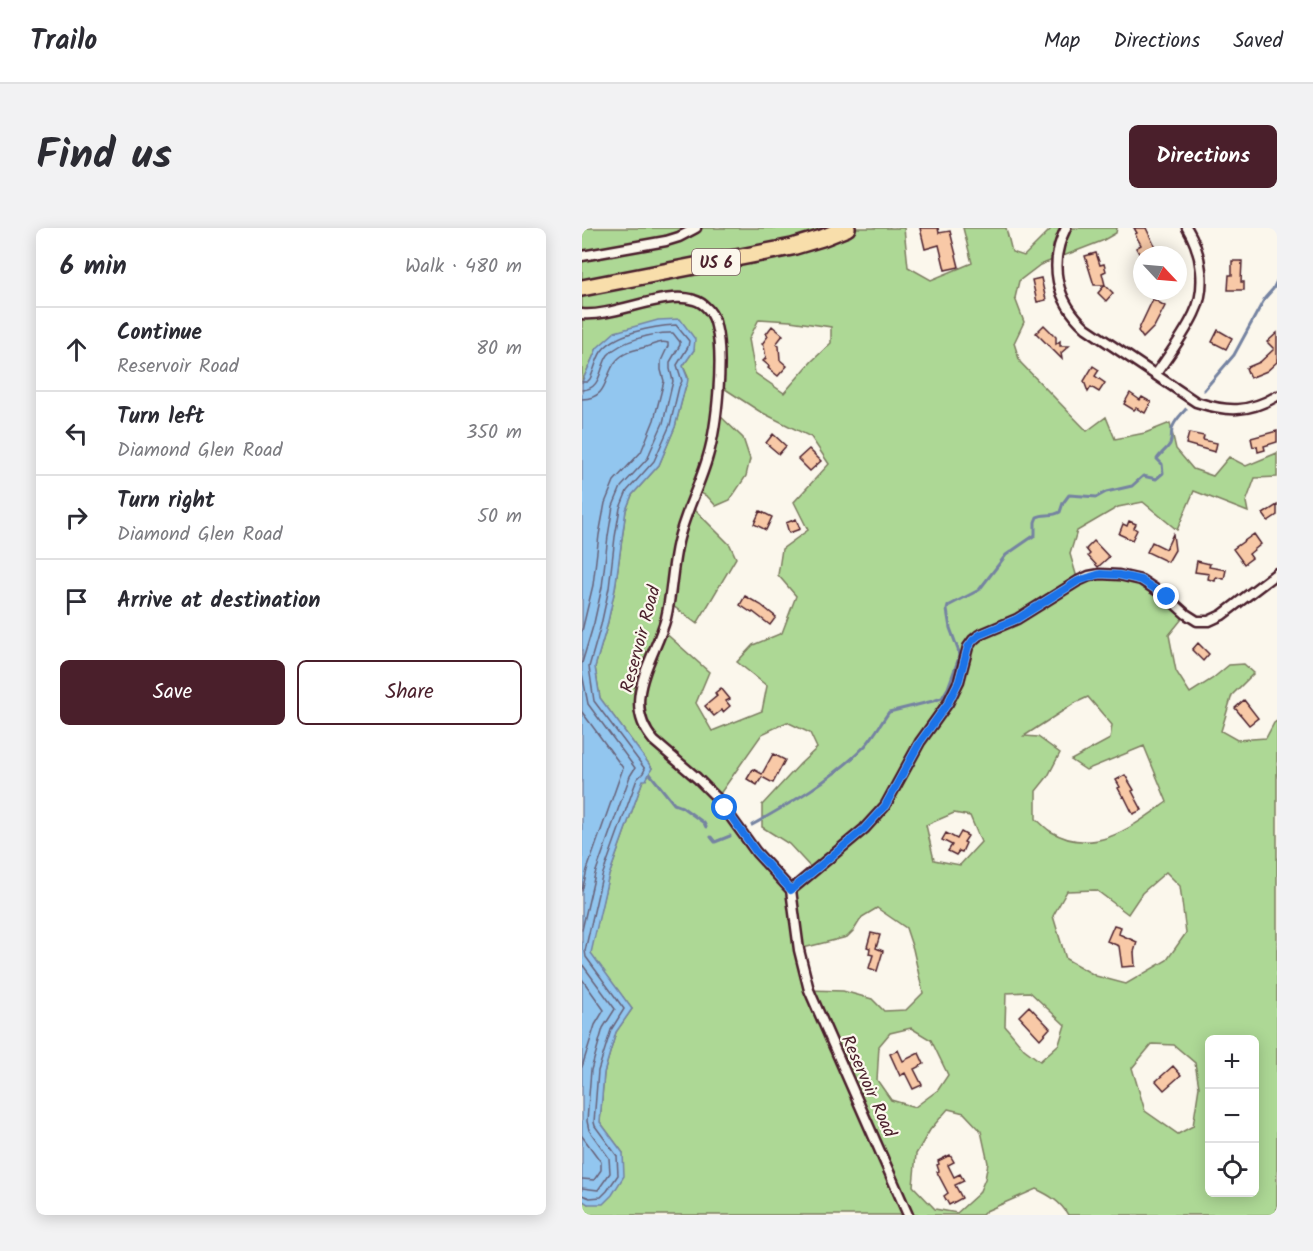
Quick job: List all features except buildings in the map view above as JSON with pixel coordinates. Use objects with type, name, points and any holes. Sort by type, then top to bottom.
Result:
[{"type":"highway","name":"US 6","points":[[582,288],[792,247],[847,228]]},
{"type":"street","points":[[582,256],[666,241],[696,228]]},
{"type":"street","points":[[1066,228],[1060,243],[1056,266],[1059,288],[1076,320],[1196,402],[1217,408],[1239,410],[1277,396]]},
{"type":"street","points":[[1156,374],[1189,324],[1199,303],[1201,265],[1194,240],[1187,228]]},
{"type":"street","name":"Reservoir Road","points":[[582,314],[685,298],[694,300],[705,307],[716,325],[720,355],[714,433],[703,474],[678,543],[666,617],[641,683],[639,709],[642,723],[654,741],[717,798],[756,852],[791,890],[799,950],[809,990],[908,1215]]},
{"type":"street","points":[[791,890],[864,829],[885,806],[920,742],[948,703],[959,681],[968,647],[979,635],[1017,619],[1078,581],[1100,574],[1141,580],[1167,597],[1192,618],[1203,622],[1216,619],[1277,573]]},
{"type":"green space","points":[[582,228],[904,228],[908,267],[931,280],[972,263],[963,228],[1006,228],[1012,252],[1024,256],[1052,228],[1117,228],[1116,233],[1102,241],[1040,265],[1019,281],[1015,298],[1024,322],[1014,343],[1020,362],[1087,431],[1106,417],[1115,439],[1145,433],[1170,423],[1176,449],[1193,469],[1213,476],[1229,457],[1246,466],[1277,453],[1277,477],[1255,478],[1246,502],[1248,512],[1194,491],[1177,530],[1143,502],[1118,507],[1077,531],[1070,554],[1078,581],[1089,576],[1141,580],[1186,614],[1169,635],[1176,671],[1190,693],[1229,665],[1244,664],[1254,673],[1232,695],[1221,731],[1237,740],[1266,738],[1277,721],[1277,1215],[1068,1215],[1054,1199],[1036,1189],[986,1211],[982,1215],[582,1215],[582,1200],[588,1204],[623,1153],[600,1122],[604,1073],[616,1032],[632,1009],[590,953],[608,878],[643,780],[652,768],[600,698],[595,667],[615,589],[626,510],[632,495],[659,465],[675,427],[688,377],[683,366],[694,350],[597,348],[582,382]],"holes":[[[759,319],[831,327],[831,343],[784,393],[755,373],[749,339]],[[719,385],[759,411],[811,437],[829,464],[794,502],[808,530],[782,549],[778,575],[796,596],[782,633],[753,645],[737,662],[767,686],[762,711],[712,731],[696,703],[709,672],[662,630],[669,603],[697,624],[736,558],[730,545],[690,505],[696,490],[708,497],[716,506],[730,500],[746,476],[750,459],[743,438],[716,412]],[[1088,697],[1112,725],[1110,739],[1071,760],[1086,770],[1144,746],[1167,802],[1126,829],[1097,840],[1066,839],[1050,831],[1036,819],[1036,791],[1048,776],[1060,753],[1038,737],[1024,736]],[[787,722],[810,733],[817,748],[762,805],[762,827],[789,844],[814,871],[791,890],[717,798],[762,734]],[[954,813],[970,816],[981,842],[960,865],[934,860],[926,825]],[[1166,872],[1180,886],[1186,933],[1167,960],[1126,984],[1096,976],[1066,959],[1053,916],[1067,891],[1096,890],[1128,914],[1142,893]],[[877,908],[906,928],[923,993],[906,1010],[884,1011],[872,999],[843,991],[809,990],[799,949],[847,937],[862,917]],[[1030,992],[1065,1025],[1059,1044],[1040,1061],[1024,1049],[1005,1026],[1006,993]],[[911,1028],[931,1040],[948,1075],[938,1090],[915,1107],[891,1100],[877,1080],[879,1046],[890,1033]],[[1152,1044],[1174,1045],[1195,1063],[1199,1087],[1193,1126],[1178,1134],[1145,1111],[1132,1068]],[[948,1109],[964,1113],[981,1131],[988,1163],[979,1193],[957,1213],[935,1209],[913,1186],[916,1154],[930,1130]]]},
{"type":"water","points":[[680,319],[695,339],[694,350],[683,366],[688,382],[675,427],[659,465],[632,495],[626,510],[615,589],[595,667],[600,698],[652,768],[646,780],[643,780],[608,878],[591,953],[632,1009],[616,1032],[604,1073],[600,1122],[623,1153],[624,1176],[612,1195],[603,1204],[588,1204],[582,1200],[582,382],[597,348],[615,332],[658,320]]},
{"type":"waterway","points":[[1204,390],[1234,355],[1265,298],[1277,281]]},
{"type":"waterway","points":[[752,825],[825,780],[853,758],[865,746],[889,712],[942,698],[960,655],[950,628],[948,606],[979,590],[1006,555],[1035,535],[1037,517],[1060,512],[1069,495],[1097,497],[1106,492],[1132,486],[1143,476],[1156,479],[1163,473],[1162,464],[1157,459],[1170,444],[1173,426],[1186,409]]},
{"type":"waterway","points":[[650,774],[674,804],[682,807],[706,827]]},
{"type":"waterway","points":[[711,837],[715,842],[730,836]]},
{"type":"route","points":[[725,808],[756,852],[791,890],[864,829],[885,806],[920,742],[948,703],[959,681],[968,647],[979,635],[1017,619],[1089,576],[1119,575],[1141,580],[1167,597]]}]
